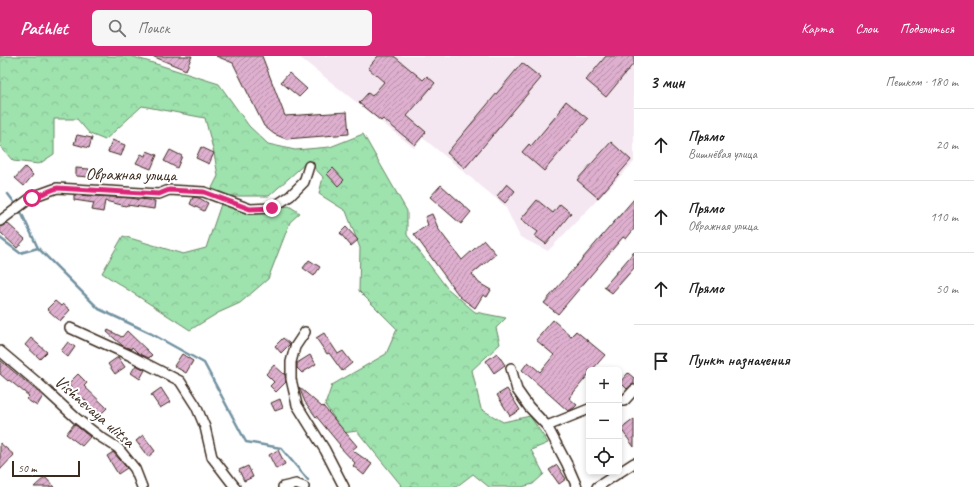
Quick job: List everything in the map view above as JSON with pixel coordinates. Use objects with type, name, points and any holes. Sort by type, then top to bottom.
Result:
[{"type":"street","name":"Овражная улица","points":[[0,221],[32,198],[57,188],[159,194],[169,190],[204,192],[250,209],[272,208],[290,196],[304,182],[309,166]]},
{"type":"street","points":[[70,328],[129,355],[180,381],[196,406],[205,427],[212,456],[234,487]]},
{"type":"street","points":[[305,332],[295,346],[291,362],[291,379],[297,405],[325,450],[344,487]]},
{"type":"street","name":"Vishnevaya ulitsa","points":[[0,351],[76,418],[99,436],[118,448],[135,469],[142,487]]},
{"type":"street","points":[[511,368],[517,390],[529,407],[547,426],[577,487]]},
{"type":"street","points":[[622,400],[634,390]]},
{"type":"street","points":[[547,426],[586,410]]},
{"type":"street","points":[[597,487],[634,463]]},
{"type":"street","points":[[283,487],[296,484],[304,487]]},
{"type":"shaded area","points":[[298,56],[634,56],[634,162],[548,251],[520,237],[505,206],[423,138],[414,148]]},
{"type":"green space","points":[[0,56],[131,56],[219,84],[249,126],[268,144],[295,150],[330,147],[363,134],[407,211],[407,235],[447,288],[475,312],[506,318],[496,328],[500,344],[472,370],[481,409],[503,422],[530,416],[548,443],[531,450],[544,474],[533,484],[522,487],[489,487],[473,474],[456,487],[399,487],[401,485],[357,431],[343,433],[344,432],[325,405],[332,385],[386,354],[397,329],[359,291],[360,248],[346,211],[319,194],[323,177],[308,161],[269,196],[228,196],[211,190],[218,176],[205,118],[142,106],[105,140],[90,134],[77,119],[54,119],[54,154],[39,164],[13,161],[0,146]]},
{"type":"green space","points":[[221,204],[260,211],[289,206],[300,213],[290,222],[268,279],[240,303],[218,313],[190,330],[102,273],[123,236],[183,254],[206,248]]},
{"type":"building","points":[[152,56],[192,56],[186,70]]},
{"type":"building","points":[[216,56],[262,56],[285,116],[347,112],[349,134],[286,139],[274,134],[264,126],[233,63]]},
{"type":"building","points":[[378,56],[394,56],[423,80],[427,76],[435,83],[407,116],[426,132],[415,145],[383,119],[381,121],[359,103],[368,93],[372,96],[384,82],[368,68]]},
{"type":"building","points":[[606,56],[634,56],[634,63],[606,97],[586,80]]},
{"type":"building","points":[[522,63],[541,78],[465,168],[447,153]]},
{"type":"building","points":[[289,73],[307,89],[299,97],[281,82]]},
{"type":"building","points":[[566,101],[588,119],[544,171],[522,152],[529,144],[531,146],[561,110],[560,109]]},
{"type":"building","points":[[77,135],[92,138],[89,148],[74,144]]},
{"type":"building","points":[[112,140],[125,145],[121,156],[108,152]]},
{"type":"building","points":[[611,142],[631,160],[598,198],[577,180]]},
{"type":"building","points":[[201,147],[214,153],[209,164],[196,158]]},
{"type":"building","points":[[170,150],[182,156],[177,168],[164,161]]},
{"type":"building","points":[[147,151],[157,155],[151,169],[136,163],[141,154],[145,156]]},
{"type":"building","points":[[25,167],[33,175],[24,186],[15,178]]},
{"type":"building","points":[[76,168],[89,169],[89,177],[76,176]]},
{"type":"building","points":[[333,168],[344,180],[338,186],[327,174]]},
{"type":"building","points":[[507,184],[515,191],[505,203],[497,196]]},
{"type":"building","points":[[441,185],[471,212],[461,224],[430,197]]},
{"type":"building","points":[[74,195],[132,198],[155,201],[154,209],[126,206],[105,201],[103,212],[92,210],[94,203],[74,200]]},
{"type":"building","points":[[193,197],[199,198],[208,203],[204,211],[190,204]]},
{"type":"building","points":[[634,199],[634,229],[626,239],[623,237],[558,314],[544,303]]},
{"type":"building","points":[[537,200],[553,213],[560,204],[571,213],[546,244],[535,236],[538,232],[521,219]]},
{"type":"building","points":[[432,214],[439,230],[462,260],[484,240],[496,254],[472,274],[479,283],[491,290],[487,297],[483,295],[475,308],[460,297],[414,234],[428,225],[425,217]]},
{"type":"building","points":[[7,223],[25,239],[17,248],[0,232],[0,227]]},
{"type":"building","points":[[346,227],[358,240],[351,246],[340,233]]},
{"type":"building","points":[[634,252],[634,268],[612,293],[604,287]]},
{"type":"building","points":[[309,260],[320,267],[314,276],[303,268]]},
{"type":"building","points":[[55,301],[61,306],[63,304],[70,310],[60,321],[47,309]]},
{"type":"building","points":[[553,320],[571,336],[576,331],[605,355],[595,367],[586,367],[586,378],[569,398],[577,405],[574,408],[568,411],[522,370],[528,362],[540,372],[554,355],[536,340]]},
{"type":"building","points":[[108,330],[122,337],[127,331],[152,355],[149,358],[138,353],[132,347],[131,349],[123,346],[107,332]]},
{"type":"building","points":[[324,333],[338,354],[343,351],[352,363],[342,371],[329,353],[327,354],[316,338]]},
{"type":"building","points":[[31,338],[47,352],[40,359],[25,345]]},
{"type":"building","points":[[283,338],[290,344],[281,353],[275,346]]},
{"type":"building","points":[[68,342],[75,347],[68,357],[61,351]]},
{"type":"building","points":[[497,353],[505,365],[494,373],[486,361]]},
{"type":"building","points":[[182,354],[193,361],[186,373],[174,366]]},
{"type":"building","points":[[310,355],[316,364],[302,373],[297,368],[297,363]]},
{"type":"building","points":[[118,357],[125,367],[115,374],[108,364]]},
{"type":"building","points":[[0,360],[43,396],[37,406],[26,399],[29,396],[0,374]]},
{"type":"building","points":[[136,365],[145,370],[140,379],[131,373]]},
{"type":"building","points":[[274,365],[285,375],[286,382],[276,392],[270,386],[274,382],[266,374]]},
{"type":"building","points":[[628,373],[634,378],[634,384],[627,389],[622,384],[622,380]]},
{"type":"building","points":[[78,374],[87,383],[84,386],[107,408],[98,417],[84,404],[86,401],[68,384]]},
{"type":"building","points":[[299,387],[322,407],[323,406],[357,446],[352,450],[372,464],[364,475],[353,466],[355,463],[339,446],[340,445],[316,417],[305,402]]},
{"type":"building","points":[[161,388],[170,402],[160,408],[151,395]]},
{"type":"building","points":[[507,389],[520,410],[510,416],[497,395]]},
{"type":"building","points":[[280,399],[283,408],[275,411],[271,403]]},
{"type":"building","points":[[634,419],[634,447],[622,430],[622,428]]},
{"type":"building","points":[[74,424],[90,437],[82,446],[66,434]]},
{"type":"building","points":[[143,435],[155,451],[148,457],[136,441]]},
{"type":"building","points":[[0,443],[14,455],[0,470]]},
{"type":"building","points":[[278,450],[285,464],[276,469],[269,455]]},
{"type":"building","points":[[113,452],[127,468],[118,474],[107,456]]},
{"type":"building","points":[[557,465],[566,479],[559,484],[549,470]]},
{"type":"building","points":[[248,466],[253,477],[244,481],[239,470]]},
{"type":"building","points":[[45,477],[54,487],[34,487]]},
{"type":"waterway","points":[[8,194],[20,210],[38,248]]},
{"type":"waterway","points":[[0,238],[20,253],[38,248],[99,309],[150,333],[204,363],[246,442],[281,448],[308,480]]},
{"type":"route","points":[[32,198],[57,188],[159,194],[169,190],[204,192],[250,209],[272,208]]}]
